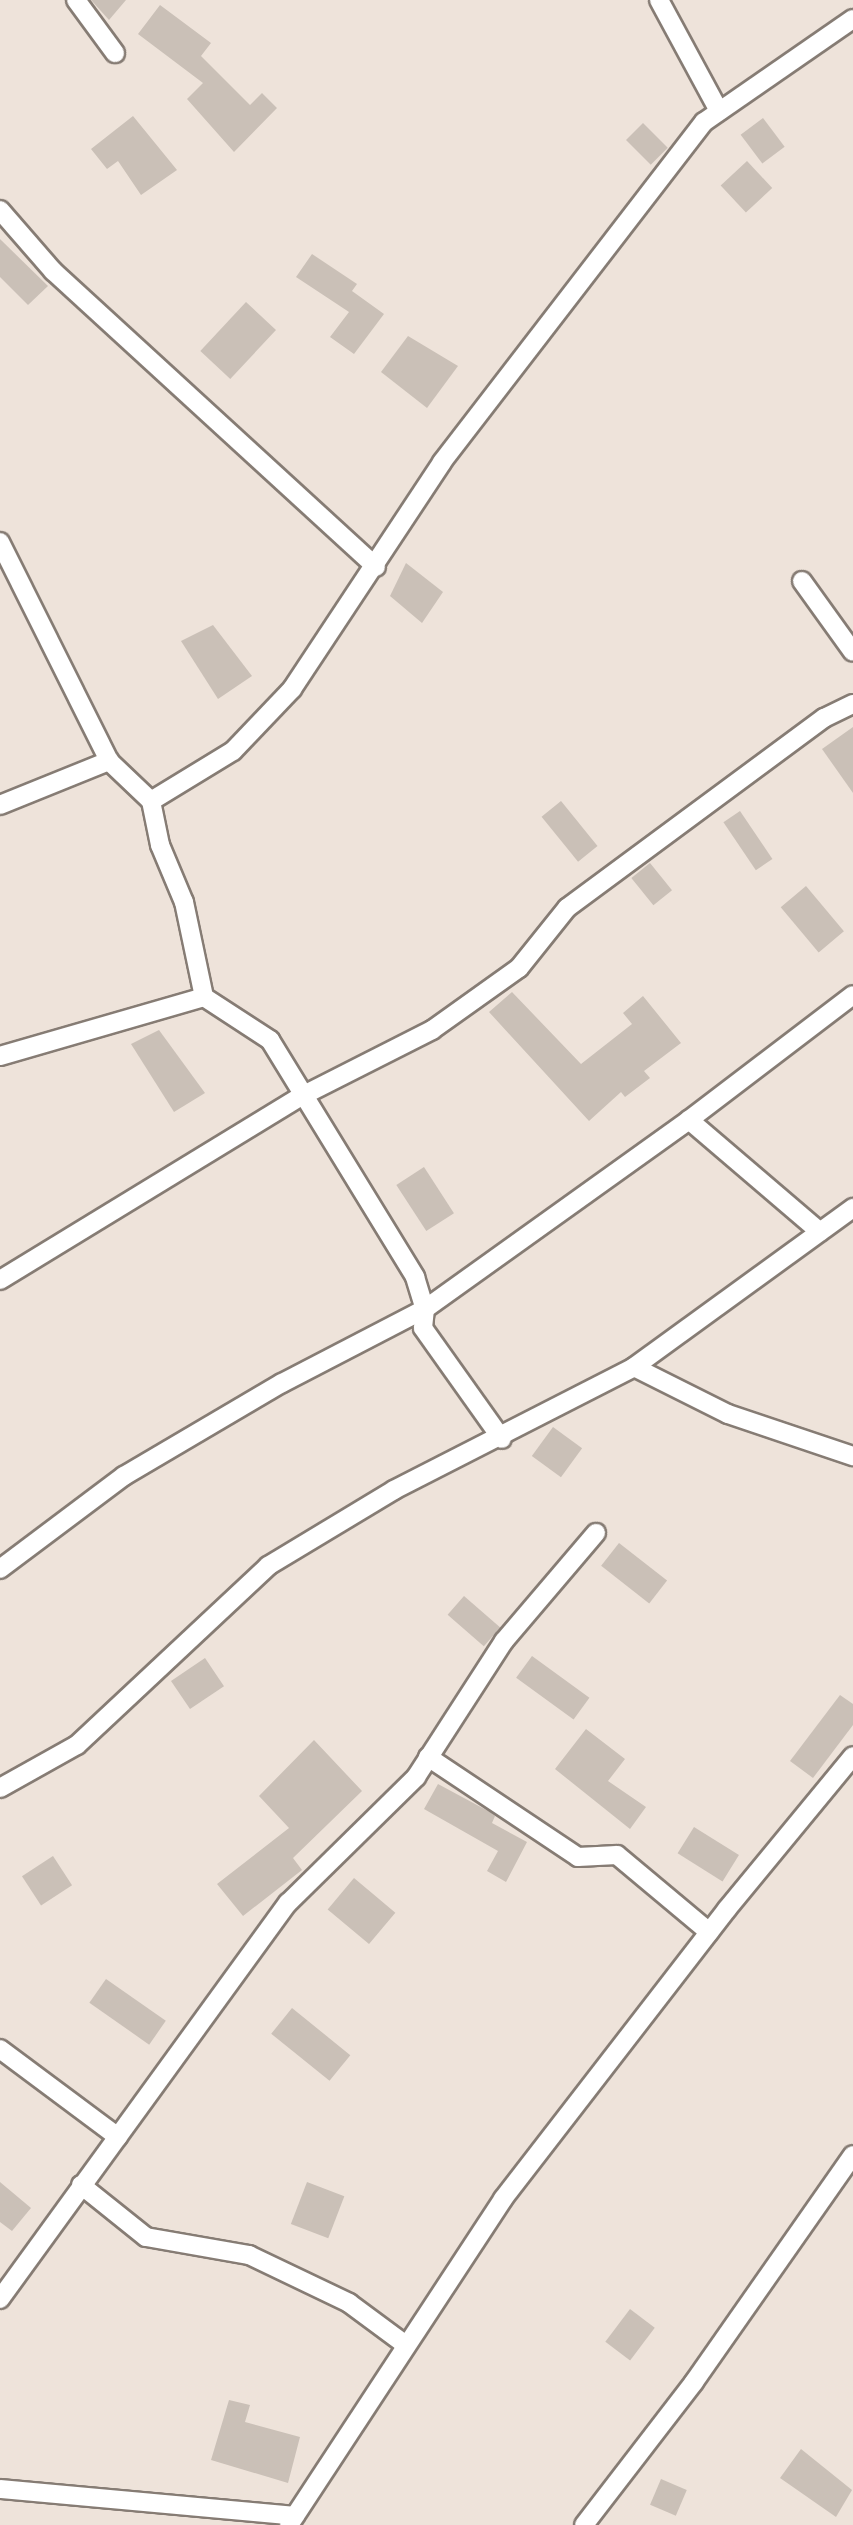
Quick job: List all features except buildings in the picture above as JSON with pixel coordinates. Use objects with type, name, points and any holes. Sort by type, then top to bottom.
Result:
[{"type":"street","points":[[76,0],[115,53]]},
{"type":"street","points":[[659,0],[719,111]]},
{"type":"street","points":[[151,801],[233,751],[292,689],[376,567],[442,462],[527,347],[704,122],[853,19]]},
{"type":"street","points":[[0,210],[53,271],[376,567]]},
{"type":"street","points":[[0,542],[109,761],[151,801],[160,845],[184,902],[204,997],[270,1040],[415,1277],[425,1309],[423,1328],[502,1439]]},
{"type":"street","points":[[802,581],[853,652]]},
{"type":"street","points":[[0,1280],[302,1096],[432,1030],[519,968],[567,908],[824,718],[853,704]]},
{"type":"street","points":[[0,805],[109,761]]},
{"type":"street","points":[[0,1569],[124,1476],[282,1383],[425,1309],[689,1120],[853,995]]},
{"type":"street","points":[[0,1056],[204,997]]},
{"type":"street","points":[[689,1120],[820,1232]]},
{"type":"street","points":[[0,1788],[77,1745],[268,1566],[394,1490],[502,1439],[634,1367],[853,1208]]},
{"type":"street","points":[[634,1367],[728,1414],[853,1456]]},
{"type":"street","points":[[0,2299],[288,1903],[416,1777],[504,1641],[596,1533]]},
{"type":"street","points":[[0,2489],[292,2520],[503,2199],[709,1932],[853,1756]]},
{"type":"street","points":[[428,1757],[578,1857],[617,1855],[709,1932]]},
{"type":"street","points":[[0,2049],[118,2137]]},
{"type":"street","points":[[584,2525],[694,2382],[853,2155]]},
{"type":"street","points":[[81,2185],[146,2237],[249,2255],[349,2303],[406,2345]]}]
